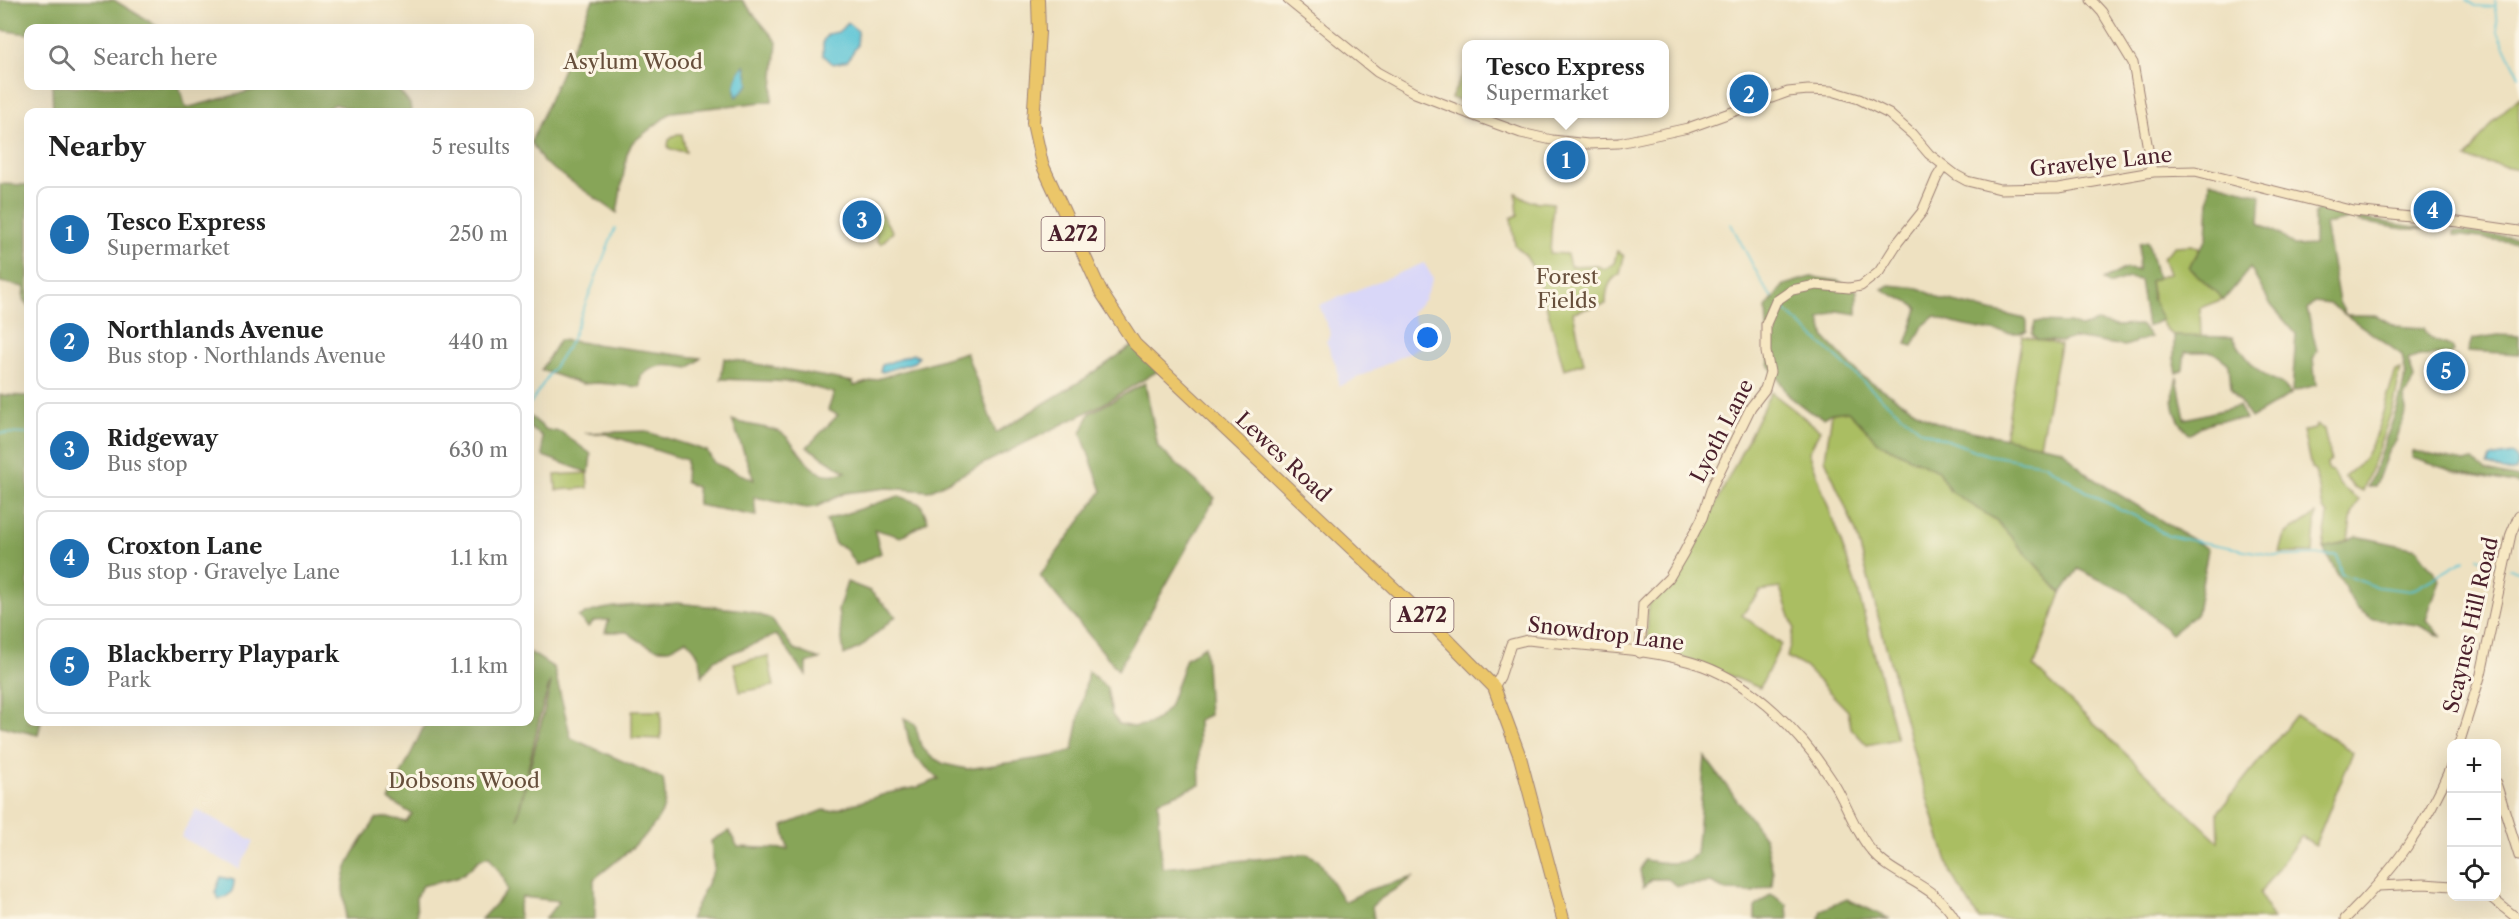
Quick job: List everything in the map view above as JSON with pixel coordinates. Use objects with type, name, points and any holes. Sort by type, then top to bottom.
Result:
[{"type":"highway","name":"Lewes Road","points":[[1038,0],[1039,32],[1033,123],[1042,164],[1084,259],[1119,322],[1135,344],[1434,626],[1494,687],[1520,757],[1563,919]]},
{"type":"street","name":"Gravelye Lane","points":[[1288,0],[1388,79],[1415,93],[1462,111]]},
{"type":"street","points":[[2091,0],[2102,12],[2133,63],[2152,172]]},
{"type":"street","name":"Gravelye Lane","points":[[1481,118],[1521,133],[1552,140],[1588,144],[1618,143],[1688,128],[1788,92],[1832,91],[1889,114],[1944,166],[1967,181],[2000,189],[2059,188],[2152,172],[2194,171],[2354,211],[2519,231]]},
{"type":"street","name":"Lyoth Lane","points":[[1640,653],[1643,604],[1669,578],[1683,554],[1702,518],[1712,487],[1751,407],[1765,389],[1770,372],[1766,352],[1766,324],[1776,301],[1792,290],[1816,285],[1849,288],[1861,286],[1879,272],[1898,242],[1922,212],[1944,166]]},
{"type":"street","name":"Scaynes Hill Road","points":[[2461,739],[2481,674],[2511,534],[2519,515]]},
{"type":"street","name":"Snowdrop Lane","points":[[1494,687],[1500,677],[1510,644],[1516,641],[1665,656],[1704,666],[1760,697],[1791,729],[1831,778],[1871,851],[1895,870],[1936,896],[1955,919]]},
{"type":"street","points":[[2345,919],[2378,886],[2407,849],[2431,811],[2447,774]]},
{"type":"street","points":[[2499,793],[2519,856]]},
{"type":"street","points":[[2378,886],[2424,884],[2447,886]]},
{"type":"street","points":[[2494,901],[2518,919]]},
{"type":"shaded area","points":[[1424,263],[1433,278],[1424,300],[1412,312],[1423,346],[1338,387],[1338,371],[1326,341],[1331,335],[1319,305]]},
{"type":"shaded area","points":[[196,809],[254,841],[239,869],[181,837]]},
{"type":"green space","points":[[0,0],[114,0],[153,24],[24,24],[24,33],[0,30]]},
{"type":"green space","name":"Asylum Wood","points":[[593,0],[742,0],[777,42],[772,101],[672,112],[632,143],[627,154],[617,213],[543,162],[534,147],[534,135]]},
{"type":"green space","points":[[1462,77],[1462,101],[1451,98]]},
{"type":"green space","points":[[52,90],[180,90],[186,108],[53,108]]},
{"type":"green space","points":[[254,90],[398,90],[410,104],[410,108],[346,108],[335,104],[328,108],[186,108]]},
{"type":"green space","points":[[2519,97],[2519,169],[2466,159],[2492,122]]},
{"type":"green space","points":[[677,134],[682,134],[686,152],[670,149],[668,146],[669,140]]},
{"type":"green space","points":[[2210,181],[2261,195],[2259,223],[2294,246],[2314,245],[2314,216],[2318,209],[2351,214],[2349,219],[2325,224],[2339,302],[2346,315],[2376,315],[2395,326],[2424,328],[2433,339],[2452,347],[2454,352],[2450,355],[2419,356],[2408,360],[2414,378],[2404,398],[2406,410],[2396,441],[2389,449],[2375,487],[2368,487],[2398,406],[2406,374],[2402,355],[2330,304],[2314,302],[2307,309],[2317,351],[2313,359],[2316,385],[2292,392],[2296,334],[2271,305],[2250,268],[2224,300],[2189,267],[2207,238]]},
{"type":"green space","points":[[0,184],[24,185],[24,287],[0,282]]},
{"type":"green space","name":"Forest Fields","points":[[1516,193],[1530,201],[1553,203],[1550,253],[1567,254],[1570,266],[1595,265],[1605,269],[1614,263],[1617,251],[1624,256],[1620,274],[1608,286],[1606,304],[1573,312],[1584,363],[1564,369],[1538,276],[1525,255],[1515,245],[1511,218],[1518,215]]},
{"type":"green space","points":[[867,203],[874,204],[893,232],[881,244],[877,241],[870,220],[859,213]]},
{"type":"green space","points":[[2359,218],[2427,229],[2404,229],[2358,222]]},
{"type":"green space","points":[[2454,231],[2519,238],[2519,243],[2454,235]]},
{"type":"green space","points":[[2148,241],[2157,278],[2150,281],[2152,298],[2162,320],[2147,327],[2140,280],[2129,278],[2109,285],[2103,280],[2124,269],[2138,270],[2140,243]]},
{"type":"green space","points":[[2192,245],[2200,249],[2189,267],[2223,299],[2200,308],[2201,338],[2176,336],[2165,328],[2157,312],[2150,280],[2169,274],[2163,257],[2175,246]]},
{"type":"green space","points":[[1811,277],[1839,281],[1857,291],[1857,314],[1837,311],[1820,319],[1825,338],[1861,376],[1927,418],[1946,426],[2062,449],[2084,472],[2097,481],[2208,549],[2197,613],[2171,634],[2127,593],[2078,569],[2061,593],[1996,520],[1950,491],[1938,471],[1879,443],[1848,411],[1832,413],[1824,418],[1810,412],[1789,396],[1769,364],[1766,308],[1784,285]]},
{"type":"green space","points":[[1890,285],[1919,288],[1941,299],[2025,319],[2027,331],[2009,333],[1981,329],[1952,323],[1935,316],[1923,326],[1913,346],[1906,344],[1918,309],[1882,289]]},
{"type":"green space","points":[[2035,322],[2069,323],[2081,327],[2097,322],[2116,326],[2140,325],[2151,337],[2125,346],[2073,338],[2061,342],[2037,340],[2032,334]]},
{"type":"green space","points":[[2498,335],[2519,336],[2519,354],[2468,351],[2472,339]]},
{"type":"green space","points":[[2022,336],[2060,345],[2040,445],[2005,439]]},
{"type":"green space","points":[[2174,336],[2233,337],[2260,372],[2279,382],[2291,394],[2251,418],[2231,389],[2229,364],[2213,352],[2185,352],[2183,369],[2177,373],[2174,359]]},
{"type":"green space","points":[[559,340],[701,358],[689,368],[669,366],[652,368],[641,376],[640,387],[598,383],[582,384],[541,370]]},
{"type":"green space","points":[[1135,344],[1163,368],[1103,404],[929,491],[887,488],[845,493],[816,507],[805,508],[754,497],[756,516],[698,505],[697,488],[685,481],[686,460],[606,434],[585,433],[644,431],[707,451],[714,463],[754,480],[732,420],[782,433],[814,469],[822,473],[846,472],[807,447],[838,415],[828,410],[834,393],[794,382],[721,379],[724,358],[853,382],[854,386],[966,352],[996,433],[1084,379]]},
{"type":"green space","points":[[2456,357],[2462,386],[2457,389],[2434,391],[2432,374],[2434,361]]},
{"type":"green space","points":[[2401,369],[2394,405],[2363,491],[2354,487],[2344,477],[2365,457],[2396,371]]},
{"type":"green space","points":[[2177,377],[2185,419],[2239,406],[2245,420],[2216,421],[2189,434],[2179,420],[2174,407]]},
{"type":"green space","points":[[1145,383],[1158,447],[1215,498],[1118,670],[1040,576],[1102,491],[1081,433],[1090,413]]},
{"type":"green space","points":[[1771,392],[1820,430],[1809,452],[1857,588],[1897,739],[1867,745],[1851,728],[1848,711],[1805,667],[1787,657],[1794,628],[1780,588],[1760,591],[1742,615],[1781,644],[1760,688],[1691,660],[1647,647],[1648,605],[1680,577]]},
{"type":"green space","points":[[0,395],[24,396],[24,726],[40,726],[38,735],[0,726]]},
{"type":"green space","points":[[1848,411],[1879,443],[1938,471],[1950,491],[1996,520],[2061,593],[2034,667],[2219,842],[2218,812],[2296,715],[2353,752],[2315,845],[2301,836],[2260,893],[2273,919],[1979,919],[1951,874],[1918,769],[1856,532],[1825,459],[1832,413]]},
{"type":"green space","points":[[534,419],[547,430],[561,432],[591,454],[589,473],[543,456],[542,436],[534,431]]},
{"type":"green space","points":[[2316,425],[2324,429],[2331,461],[2327,464],[2328,471],[2332,472],[2342,487],[2359,500],[2352,514],[2348,539],[2337,545],[2323,548],[2328,514],[2323,509],[2315,470],[2311,468],[2303,431],[2315,429]]},
{"type":"green space","points":[[2413,451],[2464,462],[2472,460],[2486,471],[2519,478],[2519,484],[2453,471],[2412,458]]},
{"type":"green space","points":[[587,473],[588,488],[556,490],[555,475]]},
{"type":"green space","points":[[899,496],[921,504],[928,521],[901,537],[874,529],[881,553],[856,565],[845,548],[835,544],[826,520]]},
{"type":"green space","points":[[2316,514],[2313,553],[2280,553],[2285,534]]},
{"type":"green space","points":[[2356,536],[2417,549],[2440,580],[2426,620],[2442,637],[2418,625],[2373,619],[2356,608],[2323,548],[2337,545]]},
{"type":"green space","points":[[847,582],[870,591],[896,616],[861,647],[844,655],[838,610]]},
{"type":"green space","points":[[677,603],[746,610],[771,619],[794,649],[820,659],[806,663],[806,675],[776,635],[714,660],[702,676],[698,656],[686,640],[670,648],[652,647],[627,632],[605,632],[609,620],[594,621],[588,627],[578,617],[614,607]]},
{"type":"green space","points":[[1205,646],[1209,715],[1198,720],[1200,785],[1158,801],[1162,868],[1307,854],[1318,859],[1344,902],[1368,890],[1414,877],[1372,906],[1374,919],[690,919],[714,869],[711,841],[729,831],[738,847],[788,849],[783,826],[823,810],[831,811],[939,779],[916,758],[909,741],[904,718],[915,724],[921,746],[930,756],[944,764],[967,769],[1055,756],[1073,750],[1088,671],[1107,688],[1112,715],[1119,724],[1133,727],[1149,724],[1169,707],[1186,658]]},
{"type":"green space","name":"Dobsons Wood","points":[[534,655],[554,668],[571,738],[663,779],[665,791],[665,804],[662,812],[649,831],[594,879],[595,919],[545,919],[559,901],[522,897],[518,912],[520,919],[481,919],[507,891],[504,879],[489,856],[479,860],[456,878],[422,886],[416,897],[417,919],[344,919],[346,911],[344,877],[350,860],[360,843],[376,819],[388,817],[406,822],[412,814],[389,800],[424,726],[534,726]],"holes":[[[550,682],[551,683],[517,819],[540,716]]]},
{"type":"green space","points":[[768,656],[774,686],[740,692],[734,663]]},
{"type":"green space","points":[[632,711],[661,711],[661,739],[632,738]]},
{"type":"green space","points":[[1705,757],[1765,838],[1773,873],[1772,886],[1753,892],[1727,891],[1711,883],[1677,886],[1668,879],[1652,879],[1643,887],[1640,870],[1644,860],[1678,863],[1696,854]]},
{"type":"green space","points":[[1771,894],[1787,905],[1788,919],[1755,919],[1755,907]]},
{"type":"green space","points":[[1847,899],[1890,919],[1819,919],[1821,910]]},
{"type":"water","points":[[848,23],[858,31],[857,46],[847,61],[833,64],[823,55],[823,41],[828,34],[838,32]]},
{"type":"water","points":[[745,65],[749,84],[737,97],[736,80]]},
{"type":"water","points":[[913,354],[919,357],[914,362],[880,371],[882,365]]},
{"type":"water","points":[[2513,454],[2518,462],[2516,471],[2511,472],[2487,465],[2490,458]]},
{"type":"water","points":[[221,877],[234,880],[234,884],[229,895],[219,899],[215,892]]},
{"type":"waterway","points":[[2466,0],[2476,6],[2495,7]]},
{"type":"waterway","points":[[2494,0],[2498,32],[2519,76]]},
{"type":"waterway","points":[[1731,224],[1766,290],[1772,297]]},
{"type":"waterway","points":[[534,398],[571,341],[615,228]]},
{"type":"waterway","points":[[1780,306],[1881,398],[1922,431],[1988,455],[2044,464],[2095,497],[2141,519],[2168,536],[2277,556],[2337,555],[2341,574],[2377,587],[2411,591],[2465,560]]},
{"type":"waterway","points":[[0,433],[24,434]]},
{"type":"waterway","points":[[2478,557],[2499,566]]},
{"type":"waterway","points":[[2509,569],[2519,571]]},
{"type":"place","name":"Northlands Avenue","points":[[1749,94]]},
{"type":"place","name":"Tesco Express","points":[[1566,160]]},
{"type":"place","name":"Croxton Lane","points":[[2433,210]]},
{"type":"place","name":"Ridgeway","points":[[862,220]]},
{"type":"place","name":"Blackberry Playpark","points":[[2446,371]]}]
